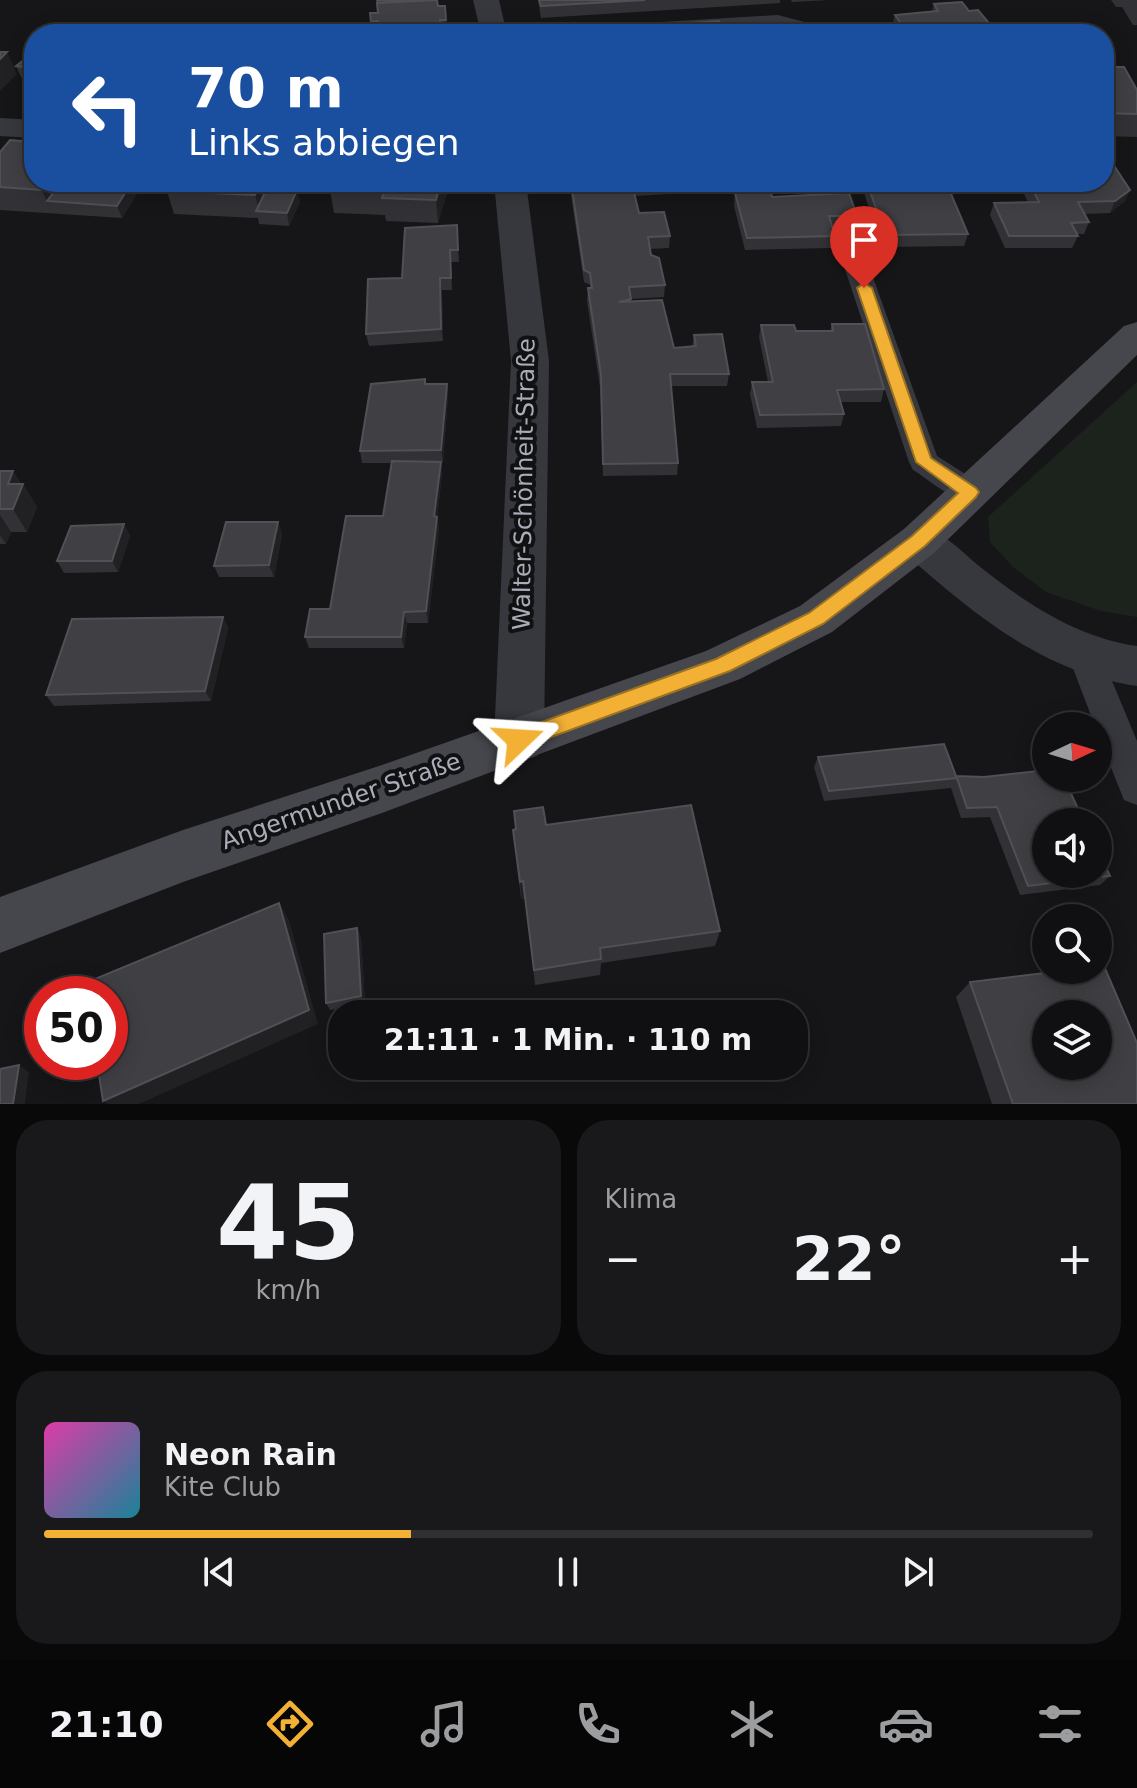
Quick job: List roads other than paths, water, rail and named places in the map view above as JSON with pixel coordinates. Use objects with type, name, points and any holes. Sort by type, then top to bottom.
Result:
[{"type":"main road","name":"Angermunder Straße","points":[[0,925],[183,856],[519,740],[723,665],[816,619],[919,541],[1137,334]]},
{"type":"street","points":[[486,0],[492,24]]},
{"type":"street","points":[[761,24],[782,24]]},
{"type":"street","points":[[0,127],[24,128]]},
{"type":"street","name":"Walter-Schönheit-Straße","points":[[511,192],[530,361],[519,740]]},
{"type":"street","points":[[919,541],[980,592],[1033,628],[1085,655],[1137,666]]},
{"type":"lane","points":[[844,230],[924,462],[970,492]]},
{"type":"lane","points":[[1085,655],[1137,788]]}]
